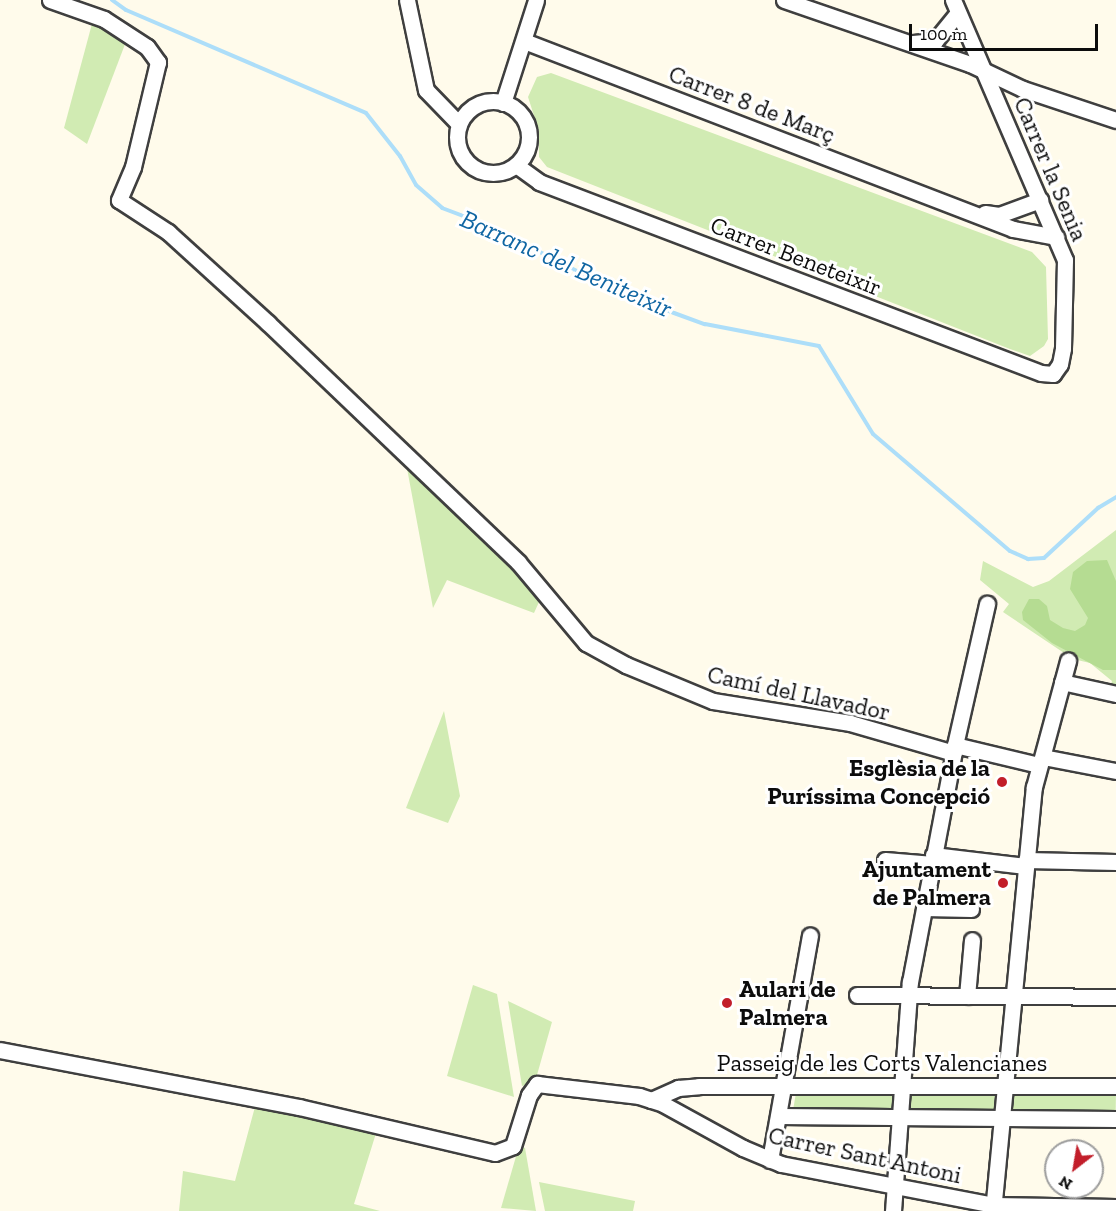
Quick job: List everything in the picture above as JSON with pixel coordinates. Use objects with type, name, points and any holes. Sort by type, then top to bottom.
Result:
[{"type":"street","name":"Camí del Llavador","points":[[50,0],[104,20],[147,47],[158,62],[133,167],[119,200],[176,239],[518,562],[572,631],[599,652],[713,701],[850,723],[954,749],[1116,771]]},
{"type":"street","points":[[407,0],[426,90],[459,124]]},
{"type":"street","points":[[503,103],[536,0]]},
{"type":"street","points":[[784,0],[970,64],[986,73],[1116,120]]},
{"type":"street","points":[[904,43],[935,41],[956,6]]},
{"type":"street","name":"Carrer la Senia","points":[[956,6],[1065,260],[1066,279],[1060,364]]},
{"type":"street","name":"Carrer 8 de Març","points":[[524,41],[1013,229],[1056,237]]},
{"type":"street","points":[[904,43],[944,49],[974,48]]},
{"type":"street","points":[[482,103],[503,103],[521,115],[529,135],[524,157],[516,165],[497,173],[477,169],[461,155],[458,145],[459,124],[465,115],[482,103]]},
{"type":"street","name":"Carrer Beneteixir","points":[[516,165],[539,182],[1041,373],[1053,374],[1060,364]]},
{"type":"street","name":"Carrer 8 de Març","points":[[964,209],[999,215],[1040,200]]},
{"type":"street","points":[[893,1211],[908,995],[954,749],[987,604]]},
{"type":"street","points":[[993,1208],[1026,863],[1041,761],[1068,661]]},
{"type":"street","points":[[1062,682],[1116,694]]},
{"type":"street","points":[[885,860],[1116,862]]},
{"type":"street","points":[[924,908],[971,909]]},
{"type":"street","points":[[770,1160],[810,936]]},
{"type":"street","points":[[967,996],[972,940]]},
{"type":"street","points":[[857,994],[1116,997]]},
{"type":"street","name":"Carrer Sant Antoni","points":[[0,1050],[287,1104],[495,1153],[513,1146],[529,1095],[537,1084],[618,1095],[651,1100],[770,1160],[993,1208],[1116,1207]]},
{"type":"street","name":"Passeig de les Corts Valencianes","points":[[651,1100],[688,1087],[1116,1086]]},
{"type":"street","points":[[779,1116],[1116,1119]]},
{"type":"green space","points":[[93,20],[127,39],[87,144],[64,128]]},
{"type":"green space","points":[[551,73],[1032,252],[1046,267],[1048,339],[1044,346],[1030,356],[547,167],[539,157],[539,131],[528,97],[537,77]]},
{"type":"green space","points":[[406,463],[514,566],[539,602],[534,613],[447,580],[433,608]]},
{"type":"green space","points":[[1116,530],[1116,690],[1110,688],[1112,681],[1090,663],[1073,659],[1003,612],[1009,604],[980,580],[983,561],[1033,587],[1049,581]]},
{"type":"green space","points":[[1107,560],[1116,581],[1116,670],[1103,670],[1052,643],[1023,620],[1022,612],[1029,599],[1039,599],[1047,606],[1050,620],[1063,628],[1075,631],[1085,625],[1088,618],[1070,589],[1073,572],[1087,561]]},
{"type":"green space","points":[[444,711],[460,796],[448,823],[406,808]]},
{"type":"green space","points":[[473,985],[497,994],[514,1097],[447,1076]]},
{"type":"green space","points":[[508,1001],[552,1022],[535,1082],[522,1086]]},
{"type":"green space","points":[[909,1090],[997,1092],[997,1114],[909,1112]]},
{"type":"green space","points":[[1011,1091],[1116,1093],[1116,1115],[1011,1113]]},
{"type":"green space","points":[[895,1092],[894,1112],[793,1110],[796,1093]]},
{"type":"green space","points":[[256,1103],[377,1130],[354,1204],[380,1211],[179,1211],[183,1171],[235,1181]]},
{"type":"green space","points":[[519,1146],[525,1148],[536,1211],[501,1208]]},
{"type":"green space","points":[[539,1182],[635,1201],[633,1211],[545,1211]]},
{"type":"waterway","name":"Barranc del Beniteixir","points":[[112,0],[126,10],[366,113],[400,156],[416,185],[442,208],[487,225],[604,285],[674,313],[705,324],[819,346],[873,434],[1010,551],[1028,559],[1044,558],[1098,508],[1116,497]]},
{"type":"place","name":"Esglèsia de la Puríssima Concepció","points":[[1002,782]]},
{"type":"place","name":"Ajuntament de Palmera","points":[[1003,883]]},
{"type":"place","name":"Aulari de Palmera","points":[[727,1003]]}]
